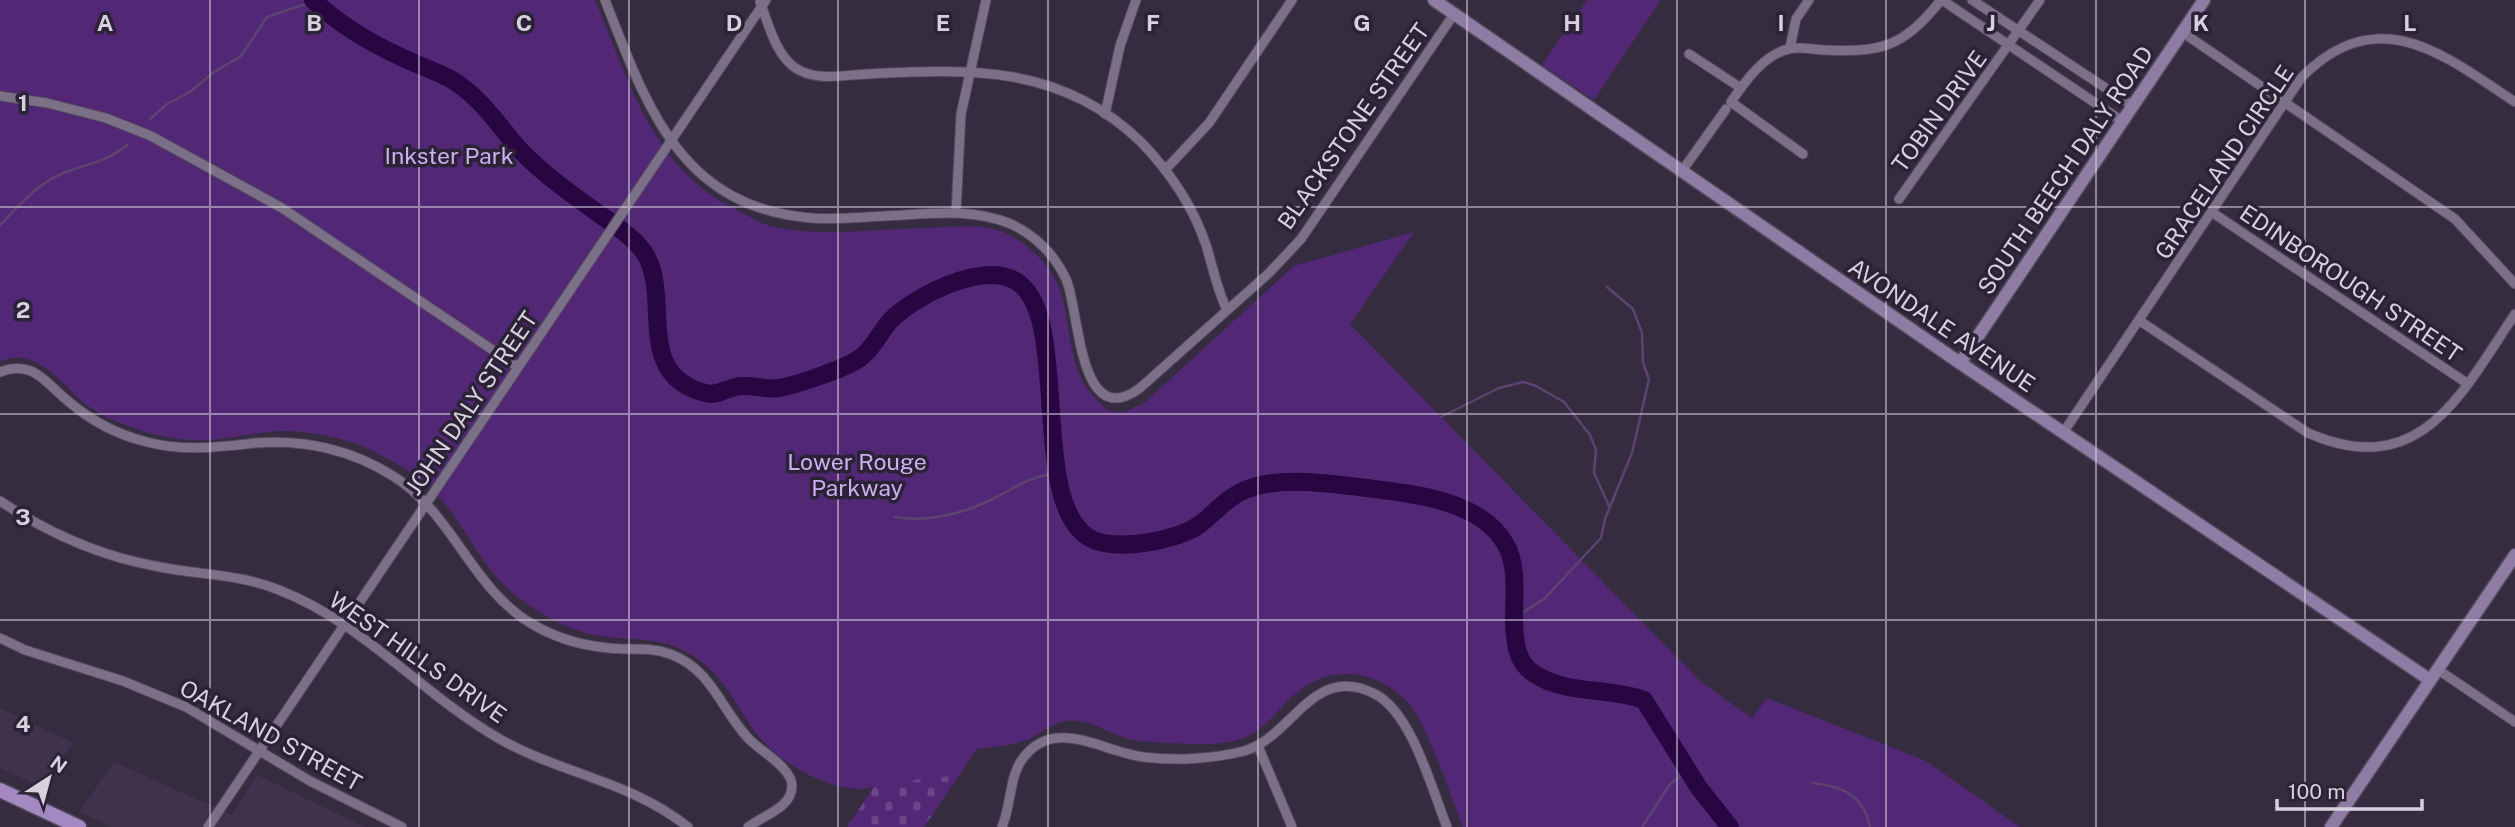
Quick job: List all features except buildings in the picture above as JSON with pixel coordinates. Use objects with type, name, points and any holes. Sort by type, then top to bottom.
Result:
[{"type":"main road","points":[[0,790],[79,827]]},
{"type":"street","points":[[605,0],[655,120],[690,165],[712,185],[737,201],[762,210],[830,219],[956,213],[958,144],[969,71],[986,0]]},
{"type":"street","points":[[1105,114],[1120,46],[1136,0]]},
{"type":"street","points":[[1165,170],[1209,123],[1292,0]]},
{"type":"street","name":"AVONDALE AVENUE","points":[[1434,0],[2063,433],[2434,675]]},
{"type":"street","points":[[1803,154],[1731,102],[1767,60],[1790,48],[1796,19],[1809,0]]},
{"type":"street","name":"TOBIN DRIVE","points":[[1790,48],[1864,51],[1887,46],[1909,35],[1942,0],[2122,121]]},
{"type":"street","points":[[1972,0],[2133,106]]},
{"type":"street","name":"TOBIN DRIVE","points":[[1899,199],[2040,0]]},
{"type":"street","name":"SOUTH BEECH DALY ROAD","points":[[1960,363],[2204,0]]},
{"type":"street","points":[[762,2],[784,57],[807,74],[969,71],[1002,73],[1039,82],[1073,95],[1105,114],[1139,141],[1165,170],[1199,226],[1227,310]]},
{"type":"street","name":"JOHN DALY STREET","points":[[208,827],[672,142],[762,2]]},
{"type":"street","name":"BLACKSTONE STREET","points":[[956,213],[1009,223],[1031,235],[1049,252],[1070,290],[1089,380],[1107,396],[1120,398],[1133,393],[1269,273],[1314,222],[1454,14]]},
{"type":"street","points":[[2182,32],[2455,219],[2515,284]]},
{"type":"street","name":"GRACELAND CIRCLE","points":[[2063,433],[2213,213],[2284,103],[2307,72],[2330,52],[2350,43],[2381,37],[2410,40],[2440,51],[2515,102]]},
{"type":"street","points":[[1689,54],[1741,88]]},
{"type":"street","points":[[0,96],[47,103],[106,118],[151,136],[282,208],[518,367]]},
{"type":"street","points":[[1682,172],[1726,109]]},
{"type":"street","name":"EDINBOROUGH STREET","points":[[2213,213],[2468,384]]},
{"type":"street","points":[[2140,321],[2287,420],[2331,442],[2367,447],[2404,441],[2434,424],[2468,384],[2515,314]]},
{"type":"street","points":[[0,372],[12,369],[30,371],[91,419],[135,439],[191,449],[276,442],[324,447],[383,470],[427,503],[450,530],[487,586],[531,623],[586,645],[656,650],[670,654],[699,671],[710,682],[748,738],[787,773],[791,791],[781,807],[748,827]]},
{"type":"street","name":"WEST HILLS DRIVE","points":[[0,501],[48,530],[102,552],[144,565],[233,576],[296,597],[343,625],[494,736],[534,756],[627,789],[688,827]]},
{"type":"street","points":[[2332,827],[2515,555]]},
{"type":"street","name":"OAKLAND STREET","points":[[0,638],[25,650],[165,697],[212,721],[310,781],[402,827]]},
{"type":"street","points":[[2434,675],[2515,722]]},
{"type":"street","points":[[1002,827],[1019,765],[1031,751],[1050,740],[1079,737],[1125,754],[1164,758],[1220,755],[1258,746],[1279,732],[1298,709],[1315,696],[1340,688],[1374,693],[1392,705],[1404,723],[1447,827]]},
{"type":"street","points":[[1258,746],[1292,827]]},
{"type":"shaded area","points":[[0,708],[73,743],[43,788],[0,768]]},
{"type":"shaded area","points":[[114,762],[232,815],[257,775],[365,827],[112,827],[79,812]]},
{"type":"green space","name":"Lower Rouge Parkway","points":[[0,0],[595,0],[632,91],[647,120],[684,171],[708,192],[762,223],[789,230],[847,232],[974,226],[1010,235],[1039,257],[1051,273],[1064,303],[1073,354],[1081,378],[1091,394],[1108,411],[1124,412],[1144,403],[1294,266],[1414,232],[1350,324],[1700,681],[1752,718],[1767,698],[1926,761],[2020,827],[1463,827],[1432,745],[1410,705],[1389,686],[1363,676],[1349,674],[1322,678],[1309,684],[1254,733],[1229,742],[1181,744],[1133,740],[1092,724],[1069,721],[1055,724],[1019,743],[977,749],[959,775],[860,789],[817,779],[776,754],[765,743],[716,675],[698,659],[660,642],[589,634],[549,618],[525,602],[494,574],[454,516],[432,490],[397,464],[368,448],[343,439],[302,432],[277,431],[208,440],[155,435],[120,423],[93,409],[37,363],[13,358],[0,362]]},
{"type":"green space","points":[[1587,0],[1661,0],[1594,100],[1542,65]]},
{"type":"green space","points":[[959,775],[924,827],[847,827],[876,784]]},
{"type":"waterway","points":[[313,0],[366,39],[448,77],[464,88],[539,168],[636,243],[645,254],[652,271],[661,352],[669,370],[683,384],[710,394],[741,386],[779,388],[809,380],[860,358],[890,321],[930,293],[965,279],[982,276],[998,275],[1012,279],[1031,296],[1041,325],[1059,484],[1070,516],[1088,537],[1099,542],[1128,544],[1175,536],[1199,525],[1238,493],[1272,483],[1331,484],[1398,492],[1461,508],[1494,529],[1510,553],[1516,642],[1519,656],[1527,668],[1559,685],[1644,700],[1699,788],[1730,827]]},
{"type":"waterway","points":[[150,119],[167,104],[190,92],[214,72],[241,56],[267,17],[314,1]]},
{"type":"waterway","points":[[0,225],[27,197],[51,179],[103,159],[128,144]]},
{"type":"waterway","points":[[1514,618],[1545,598],[1601,538],[1605,519],[1632,453],[1649,379],[1643,363],[1642,333],[1633,309],[1607,287]]},
{"type":"waterway","points":[[1441,417],[1499,388],[1523,382],[1536,386],[1564,402],[1590,435],[1596,450],[1594,473],[1610,508]]},
{"type":"waterway","points":[[895,517],[930,518],[965,511],[1029,480],[1057,474]]},
{"type":"waterway","points":[[1642,827],[1670,784],[1688,770]]},
{"type":"waterway","points":[[1813,783],[1851,794],[1863,807],[1870,827]]},
{"type":"park label","name":"Inkster Park","points":[[449,155]]}]
